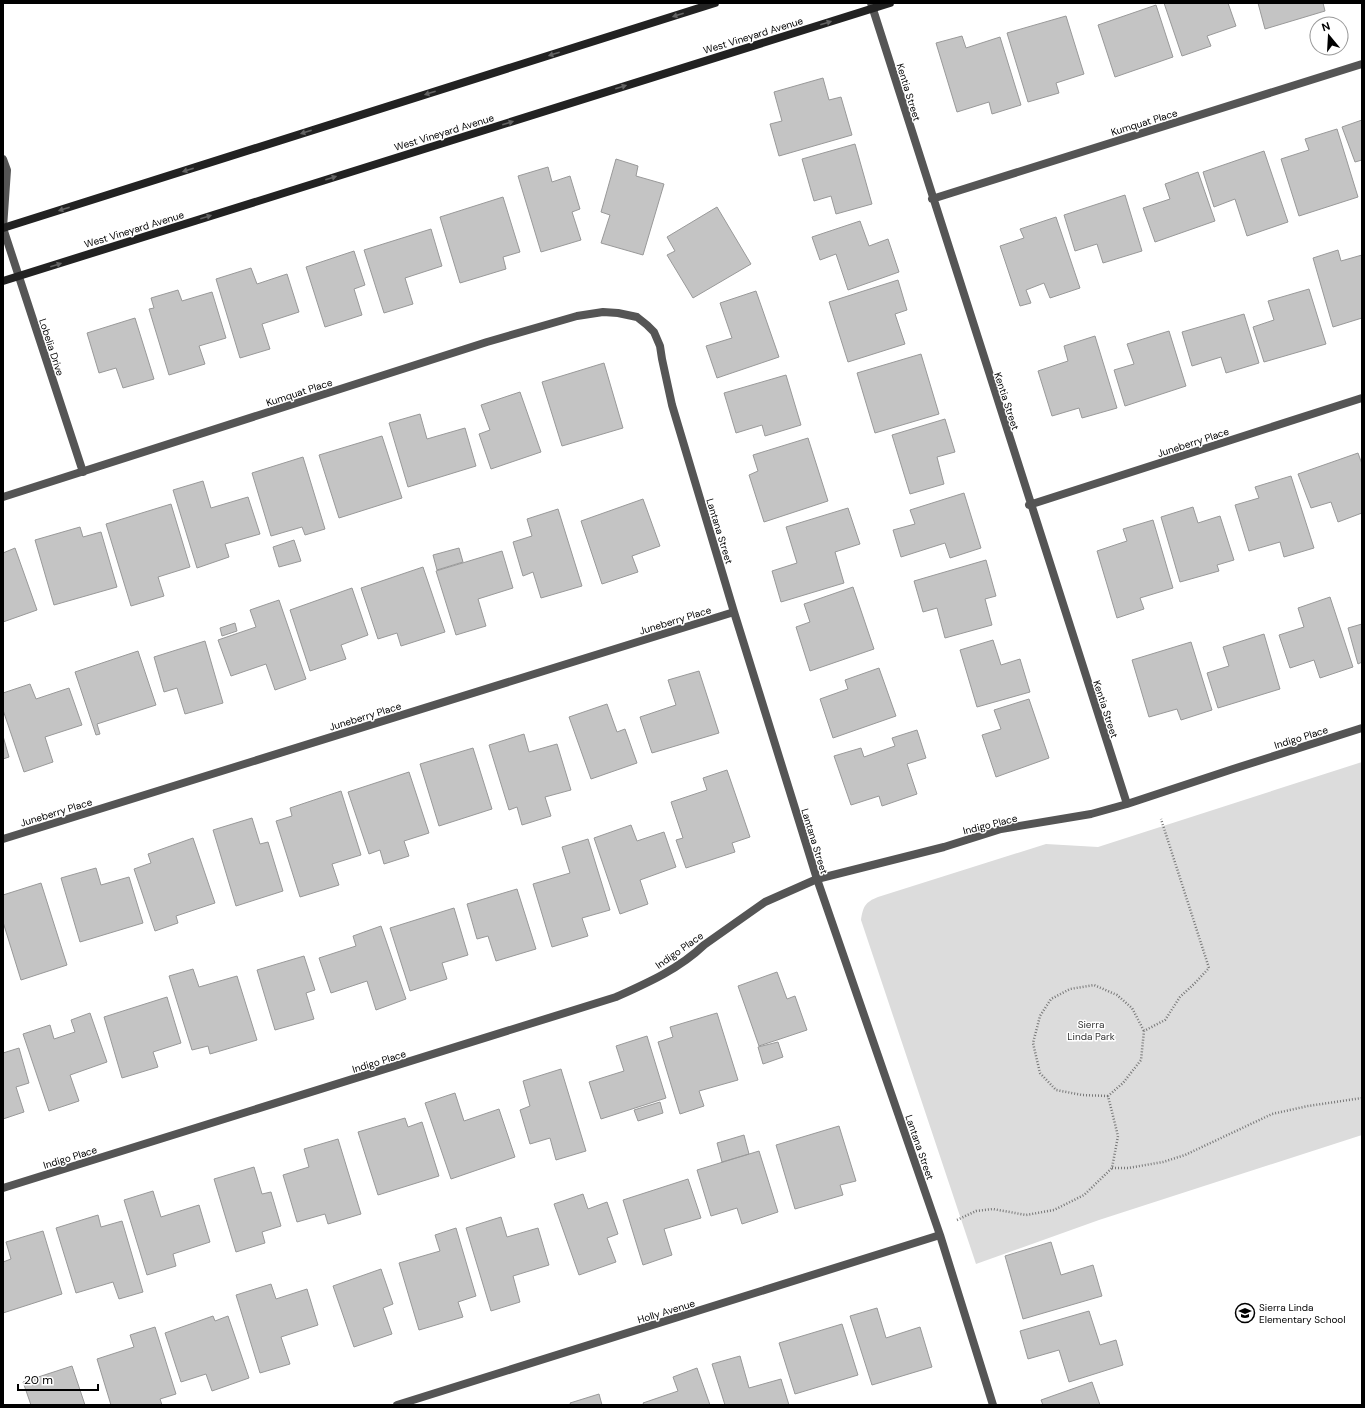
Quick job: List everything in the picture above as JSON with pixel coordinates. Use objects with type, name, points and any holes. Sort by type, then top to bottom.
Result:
[{"type":"main road","points":[[3,228],[715,3]]},
{"type":"main road","name":"West Vineyard Avenue","points":[[3,281],[872,6],[890,3]]},
{"type":"street","name":"Kentia Street","points":[[872,6],[1029,505],[1127,804]]},
{"type":"street","name":"Kumquat Place","points":[[932,199],[1362,64]]},
{"type":"street","name":"Lobelia Drive","points":[[3,159],[7,170],[3,228],[83,472]]},
{"type":"street","name":"Kumquat Place","points":[[3,497],[487,342],[576,316],[603,312]]},
{"type":"street","name":"Lantana Street","points":[[603,312],[618,312],[637,317],[654,332],[660,346],[672,405],[817,880],[940,1235],[992,1405]]},
{"type":"street","name":"Juneberry Place","points":[[1029,505],[1362,398]]},
{"type":"street","name":"Juneberry Place","points":[[3,839],[734,612]]},
{"type":"street","name":"Indigo Place","points":[[3,1188],[616,997],[655,979],[696,952],[765,902],[817,880],[944,847],[1001,829],[1091,814],[1127,804],[1362,728]]},
{"type":"street","name":"Holly Avenue","points":[[397,1405],[940,1235]]},
{"type":"path","points":[[1144,1031],[1165,1020],[1180,997],[1209,968],[1161,819]]},
{"type":"path","points":[[1094,986],[1117,995],[1132,1008],[1144,1031],[1140,1060],[1123,1083],[1108,1096],[1082,1095],[1056,1090],[1040,1073],[1033,1043],[1040,1016],[1051,999],[1070,989],[1094,986]]},
{"type":"path","points":[[957,1220],[976,1211],[993,1209],[1026,1215],[1054,1210],[1084,1195],[1112,1168],[1118,1136],[1108,1096]]},
{"type":"path","points":[[1112,1168],[1128,1168],[1163,1162],[1178,1157],[1225,1137],[1272,1114],[1308,1106],[1362,1098]]},
{"type":"green space","name":"Sierra Linda Park","points":[[1362,762],[1362,1135],[1099,1220],[976,1264],[861,920],[867,903],[878,897],[1046,844],[1098,847]]},
{"type":"building","points":[[1164,3],[1228,3],[1236,26],[1207,36],[1211,46],[1182,56]]},
{"type":"building","points":[[1258,3],[1323,3],[1325,11],[1265,29]]},
{"type":"building","points":[[1156,5],[1173,57],[1115,77],[1098,25]]},
{"type":"building","points":[[1066,16],[1084,74],[1056,83],[1059,93],[1028,102],[1007,33]]},
{"type":"building","points":[[962,36],[966,48],[1000,37],[1021,105],[992,114],[989,102],[957,112],[936,43]]},
{"type":"building","points":[[823,78],[829,100],[841,97],[852,135],[779,156],[770,124],[782,121],[774,92]]},
{"type":"building","points":[[1362,120],[1362,160],[1355,162],[1342,127]]},
{"type":"building","points":[[1337,129],[1358,197],[1299,216],[1281,159],[1309,150],[1305,139]]},
{"type":"building","points":[[855,144],[872,204],[836,214],[831,196],[814,201],[802,159]]},
{"type":"building","points":[[1264,151],[1288,222],[1247,236],[1235,199],[1214,207],[1203,172]]},
{"type":"building","points":[[616,159],[638,166],[636,176],[664,184],[643,255],[601,243],[610,215],[601,212]]},
{"type":"building","points":[[548,167],[552,182],[570,176],[580,209],[572,212],[581,240],[541,252],[518,176]]},
{"type":"building","points":[[1198,172],[1215,221],[1155,242],[1143,208],[1170,199],[1165,184]]},
{"type":"building","points":[[1125,195],[1142,251],[1103,263],[1097,244],[1075,251],[1064,215]]},
{"type":"building","points":[[503,197],[520,252],[503,257],[506,269],[460,283],[440,217]]},
{"type":"building","points":[[717,207],[751,264],[693,298],[667,255],[675,251],[667,237]]},
{"type":"building","points":[[1056,217],[1080,288],[1050,298],[1044,283],[1026,290],[1031,303],[1020,306],[1000,246],[1024,238],[1020,229]]},
{"type":"building","points":[[860,221],[869,246],[888,239],[899,272],[848,290],[836,254],[820,260],[812,237]]},
{"type":"building","points":[[431,229],[442,266],[405,278],[413,304],[384,313],[364,250]]},
{"type":"building","points":[[1338,250],[1341,261],[1362,255],[1362,318],[1333,327],[1313,258]]},
{"type":"building","points":[[354,251],[365,285],[354,289],[362,315],[325,327],[306,267]]},
{"type":"building","points":[[251,268],[257,284],[287,274],[299,312],[262,324],[270,349],[240,358],[216,279]]},
{"type":"building","points":[[898,280],[907,310],[895,314],[905,344],[848,362],[829,302]]},
{"type":"building","points":[[1309,289],[1326,344],[1264,362],[1253,327],[1274,320],[1268,301]]},
{"type":"building","points":[[178,290],[182,301],[212,292],[226,338],[199,346],[205,364],[169,375],[149,309],[154,308],[151,298]]},
{"type":"building","points":[[756,291],[779,357],[717,378],[706,346],[732,338],[720,303]]},
{"type":"building","points":[[1244,314],[1259,363],[1226,373],[1221,357],[1192,366],[1182,332]]},
{"type":"building","points":[[135,318],[154,379],[123,388],[116,368],[99,373],[87,333]]},
{"type":"building","points":[[1169,331],[1186,386],[1125,406],[1114,370],[1134,364],[1127,344]]},
{"type":"building","points":[[1095,336],[1117,408],[1082,418],[1079,408],[1052,416],[1038,371],[1068,361],[1064,346]]},
{"type":"building","points":[[921,354],[939,414],[875,433],[857,373]]},
{"type":"building","points":[[604,363],[623,428],[562,446],[542,382]]},
{"type":"building","points":[[786,375],[801,425],[765,436],[762,425],[736,433],[724,393]]},
{"type":"building","points":[[520,392],[541,452],[491,469],[479,434],[490,430],[481,405]]},
{"type":"building","points":[[420,414],[427,439],[465,428],[476,466],[408,487],[389,423]]},
{"type":"building","points":[[945,419],[955,452],[937,457],[944,484],[910,494],[892,435]]},
{"type":"building","points":[[382,436],[402,498],[339,518],[319,455]]},
{"type":"building","points":[[808,438],[828,501],[764,522],[749,475],[758,471],[753,455]]},
{"type":"building","points":[[1358,453],[1362,464],[1362,513],[1338,522],[1331,502],[1311,508],[1298,474]]},
{"type":"building","points":[[303,457],[325,529],[305,535],[302,527],[271,536],[252,473]]},
{"type":"building","points":[[1291,476],[1314,548],[1284,557],[1280,542],[1249,551],[1235,505],[1259,498],[1255,487]]},
{"type":"building","points":[[203,481],[211,508],[248,497],[260,534],[225,544],[229,557],[197,568],[173,490]]},
{"type":"building","points":[[964,493],[981,548],[950,558],[945,543],[901,557],[893,530],[915,524],[910,510]]},
{"type":"building","points":[[643,499],[660,546],[632,556],[638,572],[602,584],[581,521]]},
{"type":"building","points":[[171,504],[190,567],[158,577],[164,596],[131,606],[106,524]]},
{"type":"building","points":[[1193,507],[1198,523],[1220,516],[1234,560],[1217,565],[1219,571],[1180,582],[1161,517]]},
{"type":"building","points":[[848,508],[860,544],[835,552],[844,583],[781,602],[772,571],[797,563],[786,527]]},
{"type":"building","points":[[558,509],[582,586],[541,598],[533,572],[523,576],[513,542],[532,536],[527,519]]},
{"type":"building","points":[[1153,520],[1173,588],[1140,598],[1144,609],[1117,618],[1097,551],[1127,541],[1123,529]]},
{"type":"building","points":[[80,527],[83,537],[101,532],[117,587],[54,605],[35,540]]},
{"type":"building","points":[[294,540],[301,561],[279,567],[273,547]]},
{"type":"building","points":[[15,548],[37,610],[3,622],[3,553]]},
{"type":"building","points":[[459,548],[463,562],[437,570],[433,555]]},
{"type":"building","points":[[502,551],[513,588],[478,599],[486,626],[456,635],[436,571]]},
{"type":"building","points":[[986,560],[996,596],[985,599],[992,625],[945,638],[937,608],[923,612],[914,581]]},
{"type":"building","points":[[423,567],[445,632],[401,646],[397,633],[378,639],[361,588]]},
{"type":"building","points":[[853,587],[874,649],[810,671],[796,627],[810,622],[804,604]]},
{"type":"building","points":[[352,588],[368,635],[341,645],[346,659],[310,671],[290,610]]},
{"type":"building","points":[[1330,597],[1353,667],[1320,678],[1314,660],[1290,668],[1279,635],[1304,627],[1298,608]]},
{"type":"building","points":[[279,600],[306,679],[275,690],[266,664],[231,676],[218,640],[256,627],[250,610]]},
{"type":"building","points":[[235,623],[237,631],[222,636],[220,628]]},
{"type":"building","points":[[1362,624],[1362,662],[1358,664],[1348,628]]},
{"type":"building","points":[[1264,634],[1280,689],[1218,708],[1207,673],[1229,666],[1223,647]]},
{"type":"building","points":[[993,640],[1001,665],[1020,659],[1030,692],[977,707],[960,650]]},
{"type":"building","points":[[205,641],[223,703],[185,714],[177,688],[164,692],[154,657]]},
{"type":"building","points":[[1191,642],[1212,710],[1181,720],[1177,709],[1149,717],[1132,660]]},
{"type":"building","points":[[138,651],[156,705],[97,724],[100,734],[96,735],[75,672]]},
{"type":"building","points":[[879,668],[896,716],[833,738],[820,699],[848,689],[845,680]]},
{"type":"building","points":[[699,671],[719,733],[652,753],[640,717],[676,705],[668,680]]},
{"type":"building","points":[[30,684],[36,699],[69,688],[82,725],[45,737],[53,762],[24,772],[3,710],[3,693]]},
{"type":"building","points":[[1029,699],[1049,758],[996,777],[982,735],[1001,729],[994,710]]},
{"type":"building","points":[[607,704],[617,732],[625,729],[637,763],[591,779],[569,717]]},
{"type":"building","points":[[917,730],[926,758],[907,764],[917,794],[882,806],[879,796],[851,805],[834,756],[861,748],[864,757],[895,746],[892,738]]},
{"type":"building","points":[[524,734],[529,752],[557,744],[571,790],[545,797],[551,816],[522,825],[517,807],[509,810],[489,745]]},
{"type":"building","points":[[3,736],[9,757],[3,759]]},
{"type":"building","points":[[473,748],[492,809],[439,826],[420,764]]},
{"type":"building","points":[[727,770],[750,837],[732,843],[735,852],[686,868],[676,840],[683,838],[671,802],[707,790],[703,778]]},
{"type":"building","points":[[409,772],[429,833],[404,841],[409,856],[384,864],[380,850],[369,854],[348,792]]},
{"type":"building","points":[[341,791],[361,855],[332,864],[339,885],[300,897],[276,821],[292,816],[290,808]]},
{"type":"building","points":[[252,818],[260,844],[268,842],[283,891],[236,906],[213,830]]},
{"type":"building","points":[[631,825],[637,841],[664,832],[676,867],[640,880],[648,904],[620,914],[594,838]]},
{"type":"building","points":[[193,838],[215,903],[176,916],[178,923],[155,931],[134,869],[151,863],[148,854]]},
{"type":"building","points":[[588,839],[610,910],[582,918],[588,936],[552,947],[533,884],[570,873],[562,847]]},
{"type":"building","points":[[96,868],[101,885],[129,877],[143,923],[80,942],[61,878]]},
{"type":"building","points":[[41,883],[67,965],[21,980],[3,922],[3,895]]},
{"type":"building","points":[[517,889],[536,949],[496,961],[488,936],[477,939],[467,904]]},
{"type":"building","points":[[454,908],[468,955],[442,963],[447,979],[410,991],[390,928]]},
{"type":"building","points":[[381,926],[406,999],[376,1010],[367,981],[331,993],[319,958],[356,946],[353,936]]},
{"type":"building","points":[[304,956],[315,990],[306,993],[314,1019],[275,1030],[257,970]]},
{"type":"building","points":[[193,969],[199,987],[237,976],[257,1040],[210,1054],[208,1046],[192,1050],[169,976]]},
{"type":"building","points":[[777,972],[787,999],[795,996],[807,1030],[759,1046],[738,986]]},
{"type":"building","points":[[167,997],[181,1043],[153,1052],[158,1067],[122,1078],[104,1017]]},
{"type":"building","points":[[90,1013],[107,1062],[70,1075],[79,1101],[49,1111],[23,1034],[50,1025],[54,1039],[75,1032],[71,1020]]},
{"type":"building","points":[[717,1013],[738,1080],[699,1091],[704,1106],[680,1114],[658,1042],[673,1037],[670,1027]]},
{"type":"building","points":[[647,1036],[666,1098],[601,1119],[589,1082],[624,1071],[616,1046]]},
{"type":"building","points":[[778,1042],[783,1057],[763,1064],[758,1047]]},
{"type":"building","points":[[19,1048],[29,1083],[16,1087],[24,1112],[3,1119],[3,1053]]},
{"type":"building","points":[[561,1069],[586,1151],[556,1160],[550,1138],[530,1144],[520,1110],[530,1106],[523,1081]]},
{"type":"building","points":[[455,1093],[464,1121],[499,1109],[515,1157],[451,1179],[425,1103]]},
{"type":"building","points":[[660,1102],[663,1113],[638,1121],[634,1110]]},
{"type":"building","points":[[405,1118],[408,1127],[422,1122],[439,1176],[378,1195],[358,1132]]},
{"type":"building","points":[[839,1126],[856,1181],[840,1185],[843,1195],[795,1209],[776,1145]]},
{"type":"building","points":[[744,1135],[749,1154],[722,1162],[717,1143]]},
{"type":"building","points":[[338,1139],[361,1214],[328,1224],[325,1214],[297,1222],[283,1175],[309,1167],[304,1149]]},
{"type":"building","points":[[759,1151],[778,1212],[742,1224],[737,1208],[711,1216],[697,1170]]},
{"type":"building","points":[[254,1167],[262,1194],[271,1192],[281,1226],[262,1232],[265,1243],[236,1252],[214,1179]]},
{"type":"building","points":[[688,1179],[701,1218],[664,1229],[672,1255],[643,1265],[623,1200]]},
{"type":"building","points":[[153,1191],[161,1217],[199,1205],[210,1242],[173,1254],[176,1266],[147,1275],[124,1200]]},
{"type":"building","points":[[583,1194],[588,1209],[607,1202],[618,1234],[607,1238],[616,1262],[579,1275],[554,1204]]},
{"type":"building","points":[[98,1215],[101,1227],[122,1221],[143,1292],[119,1299],[113,1282],[76,1293],[56,1228]]},
{"type":"building","points":[[501,1217],[507,1237],[538,1228],[549,1265],[513,1276],[520,1302],[491,1311],[466,1228]]},
{"type":"building","points":[[456,1228],[476,1296],[458,1302],[463,1317],[419,1330],[399,1263],[440,1251],[435,1235]]},
{"type":"building","points":[[43,1231],[62,1294],[3,1313],[3,1262],[11,1259],[6,1242]]},
{"type":"building","points":[[1051,1242],[1061,1275],[1093,1265],[1102,1296],[1023,1319],[1005,1256]]},
{"type":"building","points":[[381,1269],[393,1304],[383,1308],[392,1334],[354,1347],[333,1286]]},
{"type":"building","points":[[271,1284],[276,1299],[307,1289],[318,1325],[281,1337],[290,1364],[260,1373],[236,1295]]},
{"type":"building","points":[[877,1308],[886,1338],[920,1327],[932,1367],[872,1385],[850,1316]]},
{"type":"building","points":[[1089,1311],[1100,1345],[1116,1340],[1123,1365],[1069,1382],[1059,1350],[1028,1359],[1020,1331]]},
{"type":"building","points":[[213,1316],[215,1321],[228,1316],[249,1378],[212,1391],[206,1374],[181,1382],[165,1333]]},
{"type":"building","points":[[842,1324],[858,1375],[795,1394],[779,1343]]},
{"type":"building","points":[[155,1327],[176,1394],[160,1399],[162,1405],[111,1405],[97,1359],[134,1347],[130,1335]]},
{"type":"building","points":[[740,1356],[749,1388],[781,1379],[789,1405],[725,1405],[712,1364]]},
{"type":"building","points":[[72,1366],[85,1405],[31,1405],[23,1382]]},
{"type":"building","points":[[697,1368],[710,1405],[644,1405],[643,1403],[678,1391],[673,1377]]},
{"type":"building","points":[[1092,1382],[1100,1405],[1043,1405],[1041,1400]]},
{"type":"building","points":[[599,1394],[602,1405],[571,1405],[570,1403]]},
{"type":"place","name":"Sierra Linda Elementary School","points":[[1245,1313]]}]
